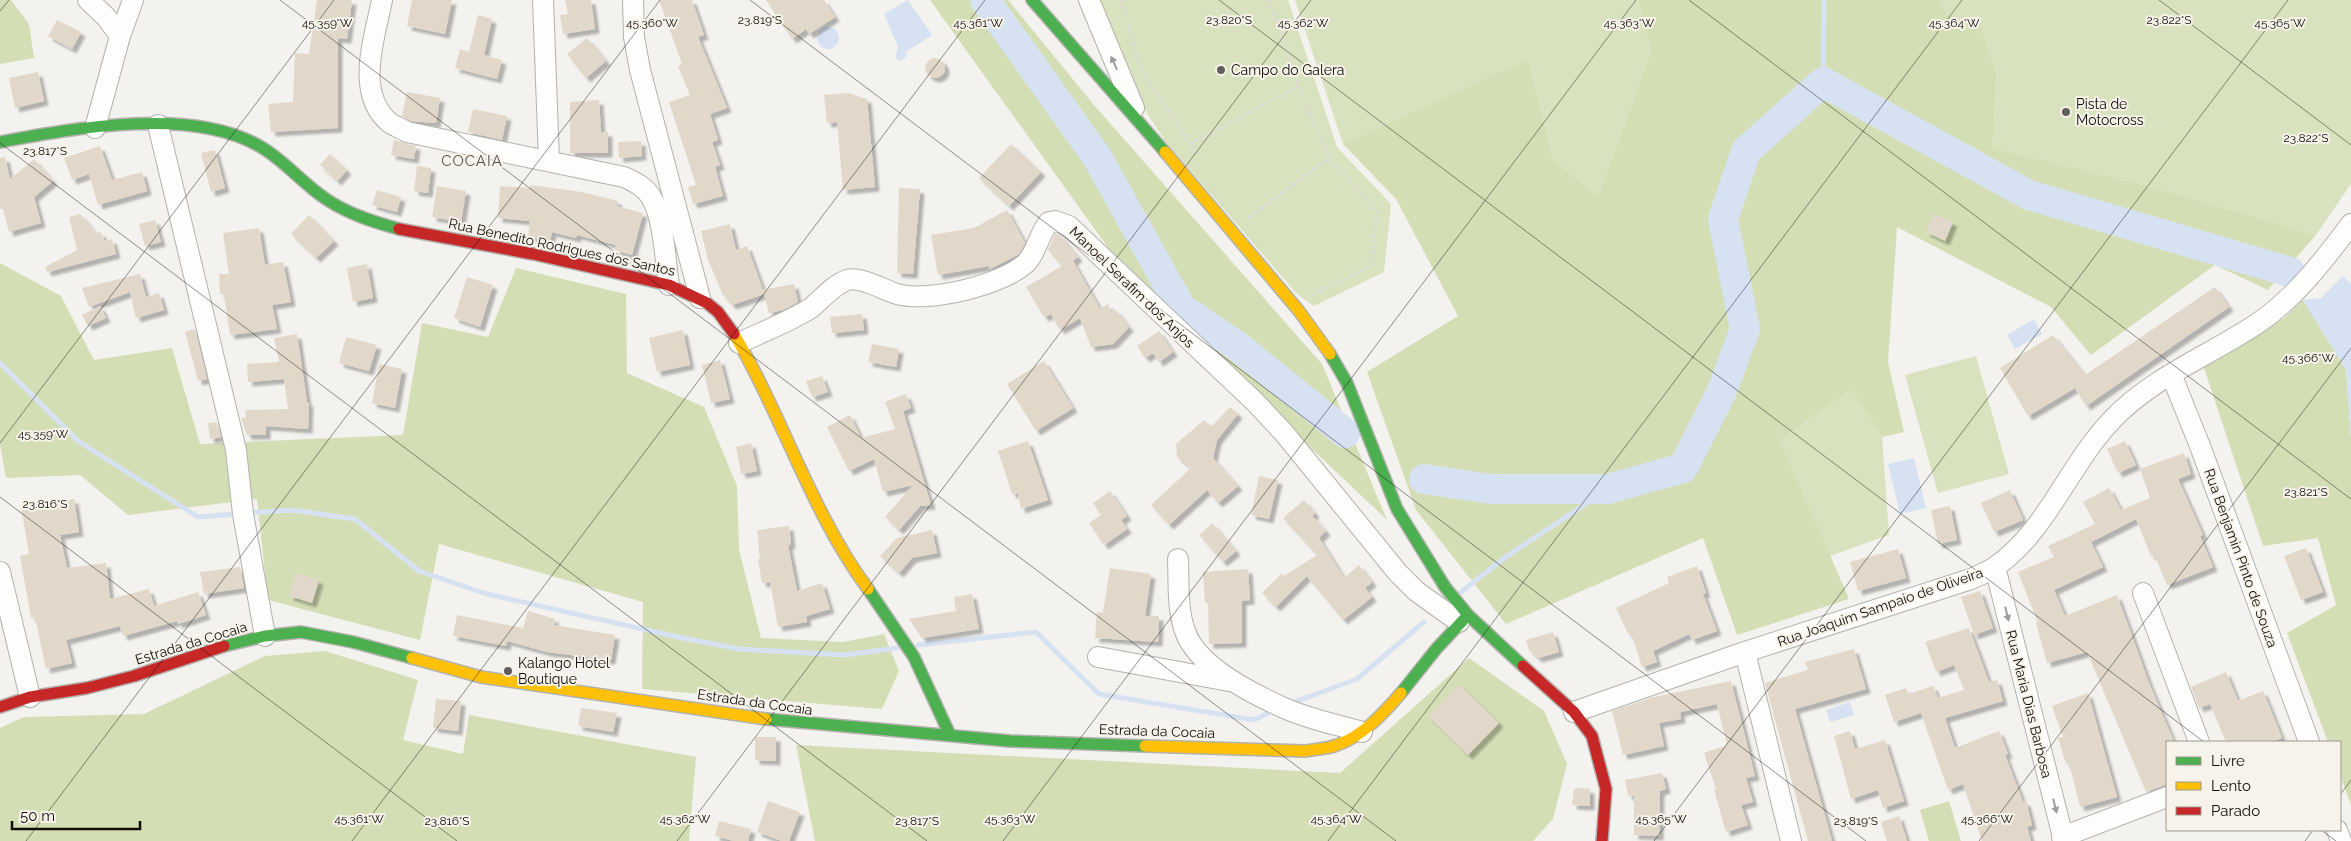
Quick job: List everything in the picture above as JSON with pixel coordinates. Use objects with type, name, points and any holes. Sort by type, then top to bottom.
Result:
[{"type":"street","points":[[88,0],[106,17],[120,36]]},
{"type":"street","points":[[95,128],[120,36],[133,0]]},
{"type":"street","points":[[382,0],[370,66],[370,90],[379,110],[389,122],[407,132],[549,160],[624,177],[638,184],[651,197],[658,216],[669,285]]},
{"type":"street","points":[[543,0],[549,160]]},
{"type":"street","points":[[634,0],[634,37],[640,70],[700,298]]},
{"type":"street","points":[[1033,0],[1060,34],[1141,124],[1299,311],[1330,354],[1347,383],[1397,508],[1463,619],[1574,712],[1592,736],[1606,789],[1605,822],[1602,841]]},
{"type":"street","points":[[1090,0],[1108,50],[1141,124]]},
{"type":"street","points":[[158,125],[236,450],[243,514],[265,636]]},
{"type":"street","name":"Rua Benedito Rodrigues dos Santos","points":[[0,142],[95,128],[158,125],[212,127],[232,132],[258,144],[280,160],[325,199],[353,214],[387,226],[516,250],[669,285],[700,298],[718,312],[739,343],[777,413],[835,538],[871,594],[908,646],[931,690],[950,735]]},
{"type":"street","name":"Manoel Serafim dos Anjos","points":[[739,343],[810,308],[835,286],[847,280],[858,279],[880,290],[906,297],[931,297],[958,292],[1003,277],[1028,260],[1043,229],[1049,222],[1062,222],[1069,226],[1255,402],[1284,433],[1398,573],[1416,591],[1463,619]]},
{"type":"street","name":"Rua Joaquim Sampaio de Oliveira","points":[[1574,712],[1745,652],[1911,600],[1971,579],[1995,567],[2017,548],[2039,522],[2109,422],[2127,406],[2171,374],[2270,314],[2342,249],[2351,224]]},
{"type":"street","name":"Rua Benjamin Pinto de Souza","points":[[2171,374],[2200,446],[2309,741]]},
{"type":"street","points":[[1178,559],[1180,614],[1185,632],[1194,649],[1234,682],[1282,707],[1312,718],[1362,732]]},
{"type":"street","name":"Rua Maria Dias Barbosa","points":[[1995,567],[2063,839]]},
{"type":"street","points":[[0,572],[30,697]]},
{"type":"street","points":[[2142,593],[2199,741]]},
{"type":"street","name":"Estrada da Cocaia","points":[[0,707],[30,697],[87,688],[134,676],[236,642],[265,636],[301,632],[353,642],[480,677],[790,723],[1010,741],[1306,751],[1342,744],[1362,732],[1388,707],[1463,619]]},
{"type":"street","points":[[1745,652],[1791,841]]},
{"type":"street","points":[[1098,657],[1234,682]]},
{"type":"street","points":[[2063,839],[2166,797]]},
{"type":"path","points":[[1122,0],[1138,58],[1148,81],[1199,157]]},
{"type":"path","points":[[1269,0],[1298,86],[1328,158],[1378,211],[1371,266],[1310,296]]},
{"type":"path","points":[[1191,144],[1298,86]]},
{"type":"path","points":[[1242,223],[1328,158]]},
{"type":"green space","points":[[0,0],[11,0],[29,24],[34,58],[0,64]]},
{"type":"green space","points":[[930,0],[1008,0],[1094,105],[1322,364],[1387,520],[1127,274]]},
{"type":"green space","points":[[1098,0],[1288,0],[1337,147],[1391,204],[1384,272],[1314,306],[1297,294],[1165,141],[1124,78]]},
{"type":"green space","points":[[1295,0],[1638,0],[1651,52],[1598,196],[1553,159],[1528,59],[1343,144]]},
{"type":"green space","points":[[1638,0],[1939,0],[1947,15],[1981,29],[1997,77],[1993,148],[2152,187],[2316,235],[2268,290],[2215,265],[2091,355],[2051,307],[1897,227],[1888,362],[1904,432],[1882,437],[1851,390],[1780,440],[1849,599],[1737,635],[1703,538],[1506,624],[1416,510],[1367,372],[1458,316],[1396,199],[1343,144],[1528,59],[1553,159],[1598,196],[1651,52]]},
{"type":"green space","points":[[1939,0],[2351,0],[2351,184],[2316,235],[2152,187],[1993,148],[1997,77],[1947,15]]},
{"type":"green space","points":[[0,263],[61,296],[94,360],[172,348],[200,444],[403,435],[422,323],[488,337],[516,268],[626,294],[627,373],[704,407],[737,486],[739,549],[761,638],[843,642],[884,634],[899,671],[882,709],[642,689],[643,602],[439,544],[420,640],[268,600],[257,499],[128,515],[80,475],[6,478],[0,444]]},
{"type":"green space","points":[[2303,300],[2346,370],[2351,438],[2351,805],[2341,778],[2341,741],[2328,741],[2287,633],[2336,605],[2318,538],[2263,546],[2201,359],[2283,319]]},
{"type":"green space","points":[[1976,356],[2009,474],[1938,493],[1905,375]]},
{"type":"green space","points":[[1851,390],[1882,437],[1889,535],[1830,556],[1780,440]]},
{"type":"green space","points":[[325,651],[418,680],[403,740],[463,754],[469,715],[696,757],[689,841],[0,841],[0,728],[24,717],[144,714],[265,656]]},
{"type":"green space","points":[[1469,658],[1544,711],[1567,764],[1553,819],[1533,841],[815,841],[796,745],[1340,773]]},
{"type":"green space","points":[[1949,801],[1961,841],[1929,841],[1920,810]]},
{"type":"water","points":[[908,0],[932,35],[906,52],[907,56],[900,61],[895,58],[898,47],[884,14]]},
{"type":"water","points":[[828,27],[836,30],[839,38],[836,46],[828,49],[820,46],[817,38],[820,30]]},
{"type":"water","points":[[2343,276],[2351,284],[2351,438],[2346,370],[2303,300],[2321,298]]},
{"type":"water","points":[[2034,319],[2042,334],[2015,349],[2007,335]]},
{"type":"water","points":[[1914,458],[1926,508],[1900,514],[1888,464]]},
{"type":"water","points":[[1850,702],[1854,715],[1830,722],[1826,710]]},
{"type":"building","points":[[317,0],[352,0],[347,39],[338,38],[338,128],[271,132],[268,104],[293,102],[295,53],[309,54]]},
{"type":"building","points":[[412,0],[452,0],[445,34],[407,26]]},
{"type":"building","points":[[565,0],[591,0],[595,29],[563,34],[560,15],[568,14]]},
{"type":"building","points":[[659,0],[692,0],[704,35],[698,37],[727,108],[710,114],[718,140],[712,142],[720,165],[715,167],[723,196],[693,204],[688,187],[696,185],[669,102],[690,95],[678,66],[682,64]]},
{"type":"building","points":[[766,0],[824,0],[835,17],[809,34],[806,29],[792,39]]},
{"type":"building","points":[[478,15],[492,19],[484,55],[502,60],[497,79],[455,68],[460,49],[469,52]]},
{"type":"building","points":[[57,20],[81,32],[72,49],[48,36]]},
{"type":"building","points":[[587,38],[606,61],[586,78],[567,54]]},
{"type":"building","points":[[935,58],[942,61],[945,68],[942,75],[935,78],[928,75],[925,68],[928,61]]},
{"type":"building","points":[[38,72],[44,101],[15,108],[9,78]]},
{"type":"building","points":[[407,92],[440,98],[436,123],[411,121],[402,116]]},
{"type":"building","points":[[848,93],[867,99],[875,187],[843,190],[837,122],[827,123],[824,95]]},
{"type":"building","points":[[599,100],[601,132],[608,132],[608,153],[570,153],[570,102]]},
{"type":"building","points":[[473,109],[507,116],[502,140],[468,132]]},
{"type":"building","points":[[394,140],[416,146],[414,159],[391,155]]},
{"type":"building","points":[[641,141],[642,156],[619,158],[618,142]]},
{"type":"building","points":[[1011,144],[1041,172],[1009,206],[979,178]]},
{"type":"building","points":[[100,146],[112,180],[142,172],[147,191],[98,205],[89,174],[72,180],[64,158]]},
{"type":"building","points":[[215,150],[225,188],[211,192],[201,153]]},
{"type":"building","points":[[330,154],[347,170],[337,181],[320,165]]},
{"type":"building","points":[[5,157],[10,179],[34,159],[53,181],[34,197],[41,223],[9,232],[3,209],[0,209],[0,158]]},
{"type":"building","points":[[417,166],[431,168],[428,193],[414,191]]},
{"type":"building","points":[[530,185],[582,192],[618,201],[616,206],[643,213],[632,255],[615,250],[616,245],[577,235],[576,238],[552,232],[550,241],[528,237],[530,221],[498,218],[500,186],[530,188]]},
{"type":"building","points":[[437,186],[466,191],[461,222],[432,217]]},
{"type":"building","points":[[899,188],[920,189],[913,274],[897,273]]},
{"type":"building","points":[[377,190],[401,197],[397,212],[372,205]]},
{"type":"building","points":[[1007,210],[1025,243],[1019,254],[990,269],[989,266],[938,275],[931,235],[974,228]]},
{"type":"building","points":[[80,214],[97,234],[101,232],[104,241],[112,239],[116,254],[47,272],[45,267],[77,250],[69,217]]},
{"type":"building","points":[[1934,214],[1953,222],[1945,241],[1926,232]]},
{"type":"building","points":[[309,215],[334,241],[316,258],[291,234]]},
{"type":"building","points":[[155,220],[161,242],[145,246],[139,224]]},
{"type":"building","points":[[730,224],[736,250],[747,246],[763,290],[794,284],[798,302],[783,310],[769,313],[764,294],[732,305],[723,295],[708,260],[701,231]]},
{"type":"building","points":[[259,228],[265,265],[283,262],[291,302],[272,305],[277,329],[230,335],[224,294],[220,294],[219,274],[229,274],[223,233]]},
{"type":"building","points":[[1055,234],[1060,235],[1078,257],[1073,261],[1100,309],[1108,304],[1111,312],[1116,310],[1129,327],[1113,344],[1091,347],[1080,318],[1060,330],[1051,314],[1044,317],[1026,287],[1062,266],[1048,250]]},
{"type":"building","points":[[367,264],[373,298],[353,302],[347,268]]},
{"type":"building","points":[[140,274],[146,297],[159,293],[164,310],[136,318],[130,292],[89,307],[82,288]]},
{"type":"building","points":[[467,277],[493,285],[480,327],[454,318]]},
{"type":"building","points":[[2215,287],[2229,307],[2086,406],[2075,388],[2028,416],[2000,368],[2053,335],[2085,375]]},
{"type":"building","points":[[100,306],[106,318],[88,326],[82,315]]},
{"type":"building","points":[[862,314],[864,330],[832,333],[830,317]]},
{"type":"building","points":[[195,329],[207,379],[198,381],[185,332]]},
{"type":"building","points":[[683,330],[690,365],[657,372],[649,338]]},
{"type":"building","points":[[1159,331],[1173,352],[1159,362],[1153,353],[1145,358],[1137,346]]},
{"type":"building","points":[[297,334],[307,402],[309,402],[308,429],[266,426],[266,435],[247,435],[241,418],[246,417],[245,410],[288,409],[284,379],[248,382],[247,364],[279,362],[274,338]]},
{"type":"building","points":[[346,337],[377,345],[369,371],[339,363]]},
{"type":"building","points":[[872,344],[899,349],[896,367],[868,362]]},
{"type":"building","points":[[720,360],[730,399],[711,403],[702,365]]},
{"type":"building","points":[[1044,361],[1073,408],[1036,431],[1007,384]]},
{"type":"building","points":[[379,364],[402,369],[395,408],[372,403]]},
{"type":"building","points":[[822,376],[828,392],[812,397],[806,381]]},
{"type":"building","points":[[906,394],[911,408],[903,411],[931,505],[920,506],[899,530],[885,517],[913,485],[883,492],[874,459],[849,471],[827,427],[850,415],[861,438],[895,429],[885,402]]},
{"type":"building","points":[[1230,407],[1238,414],[1217,440],[1213,458],[1238,486],[1218,503],[1207,490],[1169,525],[1151,505],[1191,468],[1177,457],[1176,444],[1204,420],[1211,427]]},
{"type":"building","points":[[217,422],[221,437],[210,439],[208,423]]},
{"type":"building","points":[[1028,441],[1048,500],[1021,509],[1018,493],[1012,494],[998,451]]},
{"type":"building","points":[[2125,441],[2136,465],[2118,473],[2107,449]]},
{"type":"building","points":[[751,443],[757,471],[741,474],[736,447]]},
{"type":"building","points":[[2184,453],[2191,474],[2178,479],[2203,535],[2200,536],[2213,567],[2167,585],[2154,554],[2151,556],[2136,519],[2091,542],[2103,567],[2054,590],[2065,616],[2117,595],[2149,683],[2174,741],[2166,741],[2166,784],[2146,792],[2087,652],[2047,663],[2036,623],[2038,623],[2018,572],[2054,557],[2048,546],[2095,524],[2083,502],[2109,488],[2121,510],[2150,498],[2140,469]]},
{"type":"building","points":[[1259,476],[1278,480],[1269,519],[1251,515]]},
{"type":"building","points":[[2010,490],[2023,520],[1994,532],[1981,503]]},
{"type":"building","points":[[1110,491],[1127,516],[1121,520],[1127,529],[1104,545],[1089,523],[1101,515],[1093,503]]},
{"type":"building","points":[[74,499],[79,532],[60,535],[67,568],[106,563],[110,599],[149,589],[154,606],[198,592],[206,615],[178,624],[177,621],[123,636],[120,626],[66,640],[72,663],[46,669],[35,617],[31,618],[20,556],[29,554],[21,507]]},
{"type":"building","points":[[1304,500],[1315,513],[1312,516],[1326,531],[1319,538],[1344,578],[1359,565],[1372,582],[1365,588],[1372,597],[1343,620],[1307,576],[1276,607],[1262,593],[1282,573],[1284,576],[1317,555],[1283,518]]},
{"type":"building","points":[[1950,506],[1957,540],[1938,544],[1931,510]]},
{"type":"building","points":[[1212,523],[1236,551],[1223,562],[1199,535]]},
{"type":"building","points":[[789,526],[791,544],[788,545],[797,591],[822,583],[830,609],[806,616],[807,622],[778,627],[770,582],[762,583],[758,559],[760,559],[757,530]]},
{"type":"building","points":[[932,530],[937,553],[912,558],[899,573],[880,556],[897,538]]},
{"type":"building","points":[[2306,548],[2323,592],[2301,600],[2284,556]]},
{"type":"building","points":[[1898,549],[1906,578],[1858,591],[1850,562]]},
{"type":"building","points":[[1697,566],[1706,593],[1703,594],[1717,631],[1692,640],[1689,634],[1653,651],[1657,662],[1642,667],[1631,633],[1628,634],[1616,608],[1669,583],[1667,577]]},
{"type":"building","points":[[240,567],[244,588],[204,594],[200,572]]},
{"type":"building","points":[[1110,568],[1151,574],[1145,616],[1159,616],[1158,642],[1095,638],[1097,612],[1103,613]]},
{"type":"building","points":[[1248,569],[1250,600],[1242,601],[1242,643],[1209,644],[1208,603],[1205,603],[1203,572]]},
{"type":"building","points":[[296,573],[319,580],[312,603],[289,596]]},
{"type":"building","points":[[1980,591],[1993,628],[1974,635],[1961,597]]},
{"type":"building","points":[[972,594],[979,629],[922,638],[909,619],[956,611],[954,597]]},
{"type":"building","points":[[528,611],[555,619],[554,625],[615,635],[611,660],[547,652],[507,641],[506,646],[453,636],[457,615],[523,628]]},
{"type":"building","points":[[1969,628],[1989,682],[1997,680],[2003,701],[1945,718],[1955,748],[1999,731],[2008,754],[2005,755],[2023,802],[2026,801],[2032,825],[2027,827],[2031,841],[1982,841],[1963,784],[1948,790],[1921,713],[1894,722],[1885,695],[1906,688],[1908,694],[1933,686],[1938,698],[1964,690],[1954,665],[1936,672],[1925,642]]},
{"type":"building","points":[[1553,632],[1559,652],[1538,658],[1529,650],[1526,640]]},
{"type":"building","points":[[1854,649],[1866,689],[1795,709],[1832,841],[1808,841],[1765,683],[1808,670],[1805,662]]},
{"type":"building","points":[[2226,672],[2238,701],[2263,691],[2282,738],[2274,741],[2226,741],[2210,704],[2199,708],[2191,687]]},
{"type":"building","points":[[1731,681],[1755,776],[1746,778],[1753,802],[1741,805],[1748,825],[1726,832],[1714,790],[1716,789],[1704,753],[1727,745],[1717,704],[1680,712],[1681,719],[1659,723],[1664,746],[1623,755],[1612,711],[1654,697]]},
{"type":"building","points":[[1459,684],[1499,723],[1468,755],[1428,716]]},
{"type":"building","points":[[2088,693],[2117,797],[2080,807],[2069,763],[2066,764],[2058,738],[2063,737],[2052,706]]},
{"type":"building","points":[[436,699],[461,701],[458,731],[433,728]]},
{"type":"building","points":[[581,708],[617,713],[613,732],[578,726]]},
{"type":"building","points":[[1850,731],[1855,749],[1885,740],[1904,801],[1883,808],[1878,790],[1851,799],[1834,736]]},
{"type":"building","points":[[755,737],[776,737],[776,761],[755,760]]},
{"type":"building","points":[[1662,773],[1666,789],[1660,791],[1659,836],[1634,835],[1634,795],[1628,796],[1625,780]]},
{"type":"building","points":[[1574,789],[1590,789],[1590,806],[1572,805]]},
{"type":"building","points":[[768,801],[800,812],[789,841],[782,841],[757,832]]},
{"type":"building","points":[[1899,816],[1907,841],[1887,841],[1881,822]]},
{"type":"building","points":[[719,821],[751,829],[748,841],[734,841],[715,836]]},
{"type":"waterway","points":[[985,0],[1097,157],[1181,308],[1237,346],[1345,433]]},
{"type":"waterway","points":[[1823,82],[1824,0]]},
{"type":"waterway","points":[[1424,479],[1491,489],[1608,489],[1683,468],[1721,393],[1745,329],[1723,219],[1746,151],[1823,82],[2029,195],[2290,272]]},
{"type":"waterway","points":[[0,363],[78,441],[198,517],[237,514]]},
{"type":"waterway","points":[[1461,592],[1507,556],[1608,489]]},
{"type":"waterway","points":[[248,513],[292,510],[355,519],[419,571],[487,594],[678,637],[739,649],[845,655],[897,648]]},
{"type":"waterway","points":[[1289,704],[1357,679],[1424,622]]},
{"type":"waterway","points":[[918,645],[1036,632],[1099,694],[1254,720],[1274,710]]},
{"type":"traffic: fast","points":[[1032,0],[1165,152]]},
{"type":"traffic: fast","points":[[0,142],[63,131],[133,124],[168,124],[202,127],[233,134],[261,147],[334,204],[361,217],[399,229]]},
{"type":"traffic: fast","points":[[1330,354],[1347,383],[1397,509],[1445,587],[1468,615],[1523,666]]},
{"type":"traffic: fast","points":[[868,589],[914,657],[950,735]]},
{"type":"traffic: fast","points":[[1401,693],[1437,648],[1468,615]]},
{"type":"traffic: fast","points":[[224,646],[265,636],[301,632],[353,642],[412,658]]},
{"type":"traffic: fast","points":[[766,719],[1010,741],[1145,746]]},
{"type":"traffic: slow","points":[[1165,152],[1299,311],[1330,354]]},
{"type":"traffic: slow","points":[[734,334],[768,398],[813,496],[848,559],[868,589]]},
{"type":"traffic: slow","points":[[412,658],[481,677],[766,719]]},
{"type":"traffic: slow","points":[[1145,746],[1306,751],[1329,747],[1356,736],[1380,716],[1401,693]]},
{"type":"traffic: jam","points":[[399,229],[533,254],[669,285],[707,303],[718,312],[734,334]]},
{"type":"traffic: jam","points":[[0,707],[30,697],[87,688],[134,676],[224,646]]},
{"type":"traffic: jam","points":[[1523,666],[1574,712],[1592,736],[1606,789],[1602,841]]},
{"type":"place","name":"Campo do Galera","points":[[1221,70]]},
{"type":"place","name":"Pista de Motocross","points":[[2066,112]]},
{"type":"place","name":"Kalango Hotel Boutique","points":[[508,671]]},
{"type":"district","name":"COCAIA","points":[[472,161]]}]
